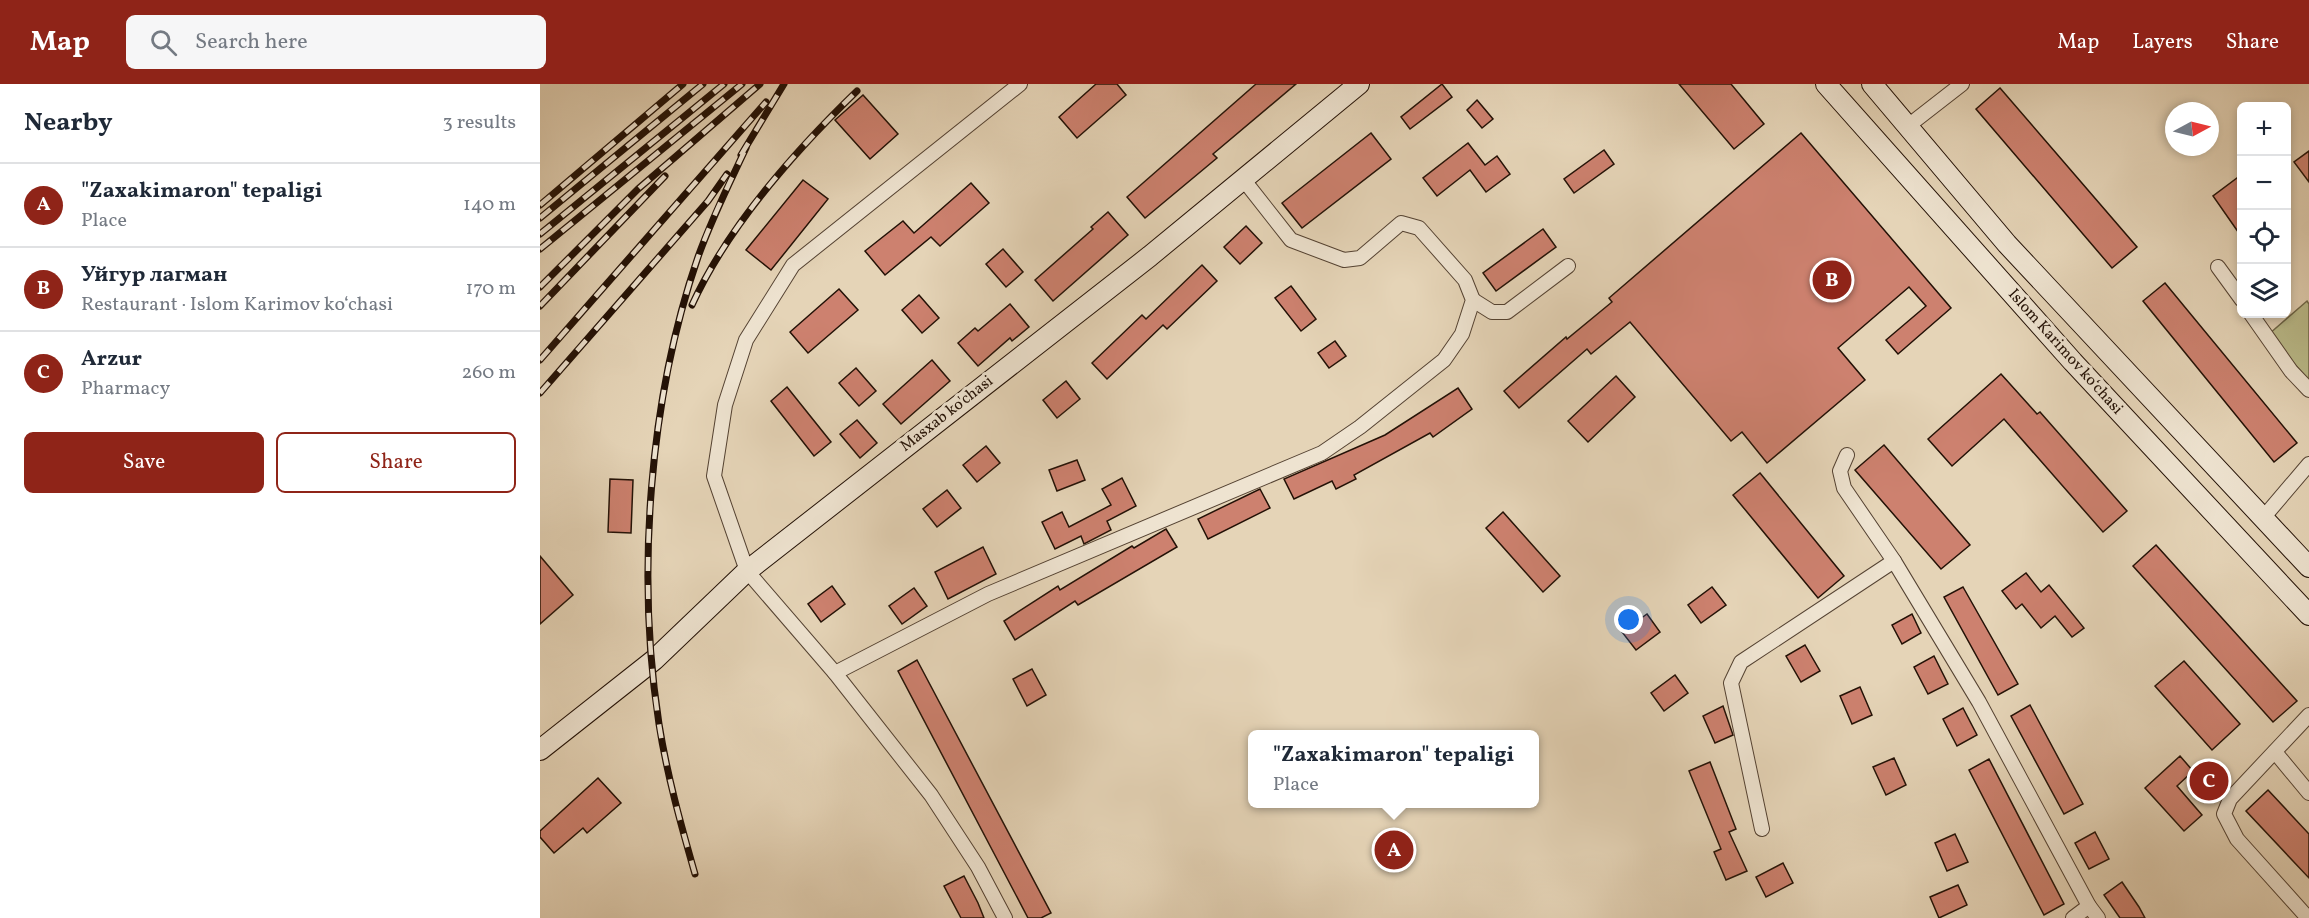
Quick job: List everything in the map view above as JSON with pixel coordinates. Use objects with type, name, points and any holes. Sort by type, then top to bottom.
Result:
[{"type":"main road","name":"Masxab ko'chasi","points":[[540,750],[654,660],[747,571],[1131,270],[1359,84]]},
{"type":"main road","name":"Islom Karimov ko‘chasi","points":[[1826,84],[2019,303],[2309,615]]},
{"type":"main road","name":"Islom Karimov ko‘chasi","points":[[1872,84],[2007,244],[2309,567]]},
{"type":"street","points":[[1005,918],[978,867],[931,795],[835,673],[747,571],[714,476],[725,405],[746,340],[793,265],[1020,84]]},
{"type":"street","points":[[1908,126],[1962,84]]},
{"type":"street","points":[[1243,179],[1291,240],[1344,260],[1360,258],[1401,223],[1419,228],[1465,280],[1473,300],[1492,312],[1507,312],[1568,266]]},
{"type":"street","points":[[2218,267],[2237,294]]},
{"type":"street","points":[[835,673],[988,594],[1322,453],[1360,427],[1444,360],[1462,334],[1473,300]]},
{"type":"street","points":[[2254,318],[2291,371],[2309,390]]},
{"type":"street","points":[[1847,455],[1840,471],[1844,488],[1894,561],[1979,702],[2089,906],[2098,918]]},
{"type":"street","points":[[2263,518],[2309,464]]},
{"type":"street","points":[[1762,829],[1731,683],[1741,662],[1894,561]]},
{"type":"street","points":[[2308,918],[2236,839],[2224,814],[2230,799],[2309,715]]},
{"type":"street","points":[[2275,752],[2309,793]]},
{"type":"street","points":[[2073,918],[2089,906]]},
{"type":"green space","points":[[2307,301],[2309,304],[2309,381],[2269,334],[2287,318],[2291,318],[2291,315]]},
{"type":"building","points":[[1096,84],[1117,84],[1126,95],[1077,138],[1059,117]]},
{"type":"building","points":[[1256,84],[1296,84],[1213,154],[1217,158],[1145,218],[1127,197]]},
{"type":"building","points":[[1442,84],[1452,97],[1410,129],[1401,117]]},
{"type":"building","points":[[1679,84],[1731,84],[1764,124],[1734,149]]},
{"type":"building","points":[[2000,88],[2137,247],[2112,268],[1976,109]]},
{"type":"building","points":[[863,95],[898,134],[870,159],[835,120]]},
{"type":"building","points":[[1477,100],[1493,119],[1482,128],[1467,110]]},
{"type":"building","points":[[1371,133],[1391,159],[1302,228],[1282,203]]},
{"type":"building","points":[[1801,133],[1951,308],[1898,354],[1886,340],[1926,306],[1909,287],[1838,348],[1865,380],[1767,463],[1742,432],[1731,441],[1630,322],[1591,354],[1587,349],[1519,408],[1504,391],[1566,337],[1567,339],[1612,302],[1609,298]]},
{"type":"building","points":[[1468,143],[1485,165],[1497,156],[1510,174],[1486,192],[1470,170],[1437,196],[1423,178]]},
{"type":"building","points":[[1604,150],[1614,164],[1574,193],[1564,179]]},
{"type":"building","points":[[2309,151],[2309,182],[2294,162]]},
{"type":"building","points":[[2237,178],[2237,230],[2213,196]]},
{"type":"building","points":[[803,180],[828,199],[771,270],[746,250]]},
{"type":"building","points":[[971,183],[989,203],[940,246],[931,237],[885,275],[865,251],[903,221],[914,233]]},
{"type":"building","points":[[1108,212],[1128,235],[1053,301],[1035,280],[1093,229],[1091,227]]},
{"type":"building","points":[[1246,226],[1262,243],[1240,264],[1224,247]]},
{"type":"building","points":[[1543,229],[1556,247],[1496,291],[1483,273]]},
{"type":"building","points":[[1003,249],[1023,272],[1006,287],[986,264]]},
{"type":"building","points":[[1202,265],[1217,281],[1167,329],[1163,325],[1107,379],[1092,363],[1142,315],[1146,319]]},
{"type":"building","points":[[2165,283],[2297,443],[2274,462],[2143,301]]},
{"type":"building","points":[[1291,286],[1316,319],[1301,331],[1275,298]]},
{"type":"building","points":[[839,289],[858,310],[808,353],[790,332]]},
{"type":"building","points":[[919,295],[939,318],[922,333],[902,310]]},
{"type":"building","points":[[1010,304],[1029,327],[1012,341],[1010,338],[978,366],[958,343],[975,328],[978,331]]},
{"type":"building","points":[[1335,341],[1346,356],[1329,368],[1318,353]]},
{"type":"building","points":[[932,360],[950,381],[901,424],[883,404]]},
{"type":"building","points":[[856,368],[876,391],[859,406],[839,383]]},
{"type":"building","points":[[2001,374],[2037,414],[2040,412],[2127,511],[2103,532],[2004,419],[1952,466],[1928,439]]},
{"type":"building","points":[[1616,376],[1635,397],[1588,442],[1568,421]]},
{"type":"building","points":[[1066,381],[1080,399],[1057,418],[1043,400]]},
{"type":"building","points":[[787,387],[831,442],[814,456],[771,401]]},
{"type":"building","points":[[1458,388],[1472,409],[1433,437],[1430,433],[1354,475],[1356,479],[1336,489],[1332,481],[1294,499],[1284,479],[1385,435]]},
{"type":"building","points":[[857,420],[877,443],[860,458],[840,434]]},
{"type":"building","points":[[1884,445],[1970,545],[1941,569],[1855,470]]},
{"type":"building","points":[[986,446],[1000,463],[977,482],[963,465]]},
{"type":"building","points":[[1077,460],[1085,480],[1057,491],[1049,470]]},
{"type":"building","points":[[1760,473],[1844,576],[1818,598],[1733,495]]},
{"type":"building","points":[[1122,478],[1136,506],[1107,521],[1111,530],[1084,544],[1081,536],[1055,549],[1042,522],[1062,512],[1069,527],[1111,505],[1102,489]]},
{"type":"building","points":[[610,479],[633,480],[631,533],[608,532]]},
{"type":"building","points":[[1260,489],[1270,508],[1208,539],[1198,519]]},
{"type":"building","points":[[947,490],[961,508],[937,527],[923,509]]},
{"type":"building","points":[[1503,512],[1560,576],[1543,592],[1486,528]]},
{"type":"building","points":[[1166,529],[1177,547],[1078,605],[1075,601],[1015,640],[1004,621],[1058,586],[1060,590],[1132,546],[1134,548]]},
{"type":"building","points":[[2156,545],[2297,701],[2273,722],[2133,566]]},
{"type":"building","points":[[983,547],[996,574],[948,599],[935,572]]},
{"type":"building","points":[[540,556],[573,595],[540,624]]},
{"type":"building","points":[[2026,573],[2041,592],[2049,585],[2084,628],[2072,637],[2055,616],[2041,628],[2022,604],[2016,609],[2002,591]]},
{"type":"building","points":[[832,586],[845,604],[821,622],[808,604]]},
{"type":"building","points":[[1712,587],[1726,605],[1701,623],[1688,605]]},
{"type":"building","points":[[1963,587],[2018,684],[1998,695],[1944,597]]},
{"type":"building","points":[[914,588],[927,606],[902,624],[889,606]]},
{"type":"building","points":[[1647,614],[1660,632],[1636,650],[1622,632]]},
{"type":"building","points":[[1912,614],[1921,633],[1902,644],[1892,625]]},
{"type":"building","points":[[1805,645],[1820,671],[1801,682],[1786,656]]},
{"type":"building","points":[[1934,656],[1948,684],[1928,694],[1914,667]]},
{"type":"building","points":[[917,660],[1051,913],[1041,918],[1028,918],[898,671]]},
{"type":"building","points":[[2184,661],[2240,724],[2212,750],[2155,686]]},
{"type":"building","points":[[1032,669],[1046,695],[1027,706],[1013,679]]},
{"type":"building","points":[[1675,675],[1688,693],[1664,711],[1651,693]]},
{"type":"building","points":[[1860,687],[1872,715],[1852,724],[1840,696]]},
{"type":"building","points":[[2030,705],[2083,804],[2064,814],[2011,716]]},
{"type":"building","points":[[1723,706],[1733,735],[1715,743],[1703,716]]},
{"type":"building","points":[[1963,708],[1977,735],[1957,746],[1943,719]]},
{"type":"building","points":[[2180,756],[2193,771],[2177,786],[2202,815],[2184,831],[2145,788]]},
{"type":"building","points":[[1894,758],[1906,785],[1886,795],[1873,767]]},
{"type":"building","points":[[1989,759],[2064,904],[2044,915],[1969,770]]},
{"type":"building","points":[[1710,762],[1736,829],[1729,832],[1747,871],[1726,880],[1714,852],[1721,849],[1689,771]]},
{"type":"building","points":[[598,778],[621,803],[587,833],[583,828],[554,853],[540,837],[540,831]]},
{"type":"building","points":[[2268,790],[2309,834],[2309,878],[2246,811]]},
{"type":"building","points":[[2095,832],[2109,859],[2089,869],[2075,843]]},
{"type":"building","points":[[1955,834],[1968,862],[1947,871],[1935,843]]},
{"type":"building","points":[[1783,863],[1793,883],[1766,897],[1756,877]]},
{"type":"building","points":[[964,876],[984,918],[961,918],[944,886]]},
{"type":"building","points":[[2122,882],[2145,918],[2120,918],[2104,895]]},
{"type":"building","points":[[1958,885],[1967,905],[1939,918],[1930,897]]},
{"type":"railway","points":[[540,205],[683,84]]},
{"type":"railway","points":[[540,218],[703,84]]},
{"type":"railway","points":[[540,234],[724,84]]},
{"type":"railway","points":[[540,249],[742,84]]},
{"type":"railway","points":[[540,287],[638,189],[760,84]]},
{"type":"railway","points":[[741,155],[784,84]]},
{"type":"railway","points":[[692,305],[724,247],[744,218],[787,164],[857,91]]},
{"type":"railway","points":[[540,360],[766,102]]},
{"type":"railway","points":[[695,874],[666,762],[652,667],[648,608],[648,548],[652,488],[658,428],[681,312],[703,243],[746,148]]},
{"type":"railway","points":[[540,393],[708,201],[727,174]]},
{"type":"railway","points":[[540,306],[665,176]]},
{"type":"place","name":"Уйгур лагман","points":[[1832,280]]},
{"type":"place","name":"Arzur","points":[[2209,781]]},
{"type":"place","name":"\"Zaxakimaron\" tepaligi","points":[[1394,850]]}]
